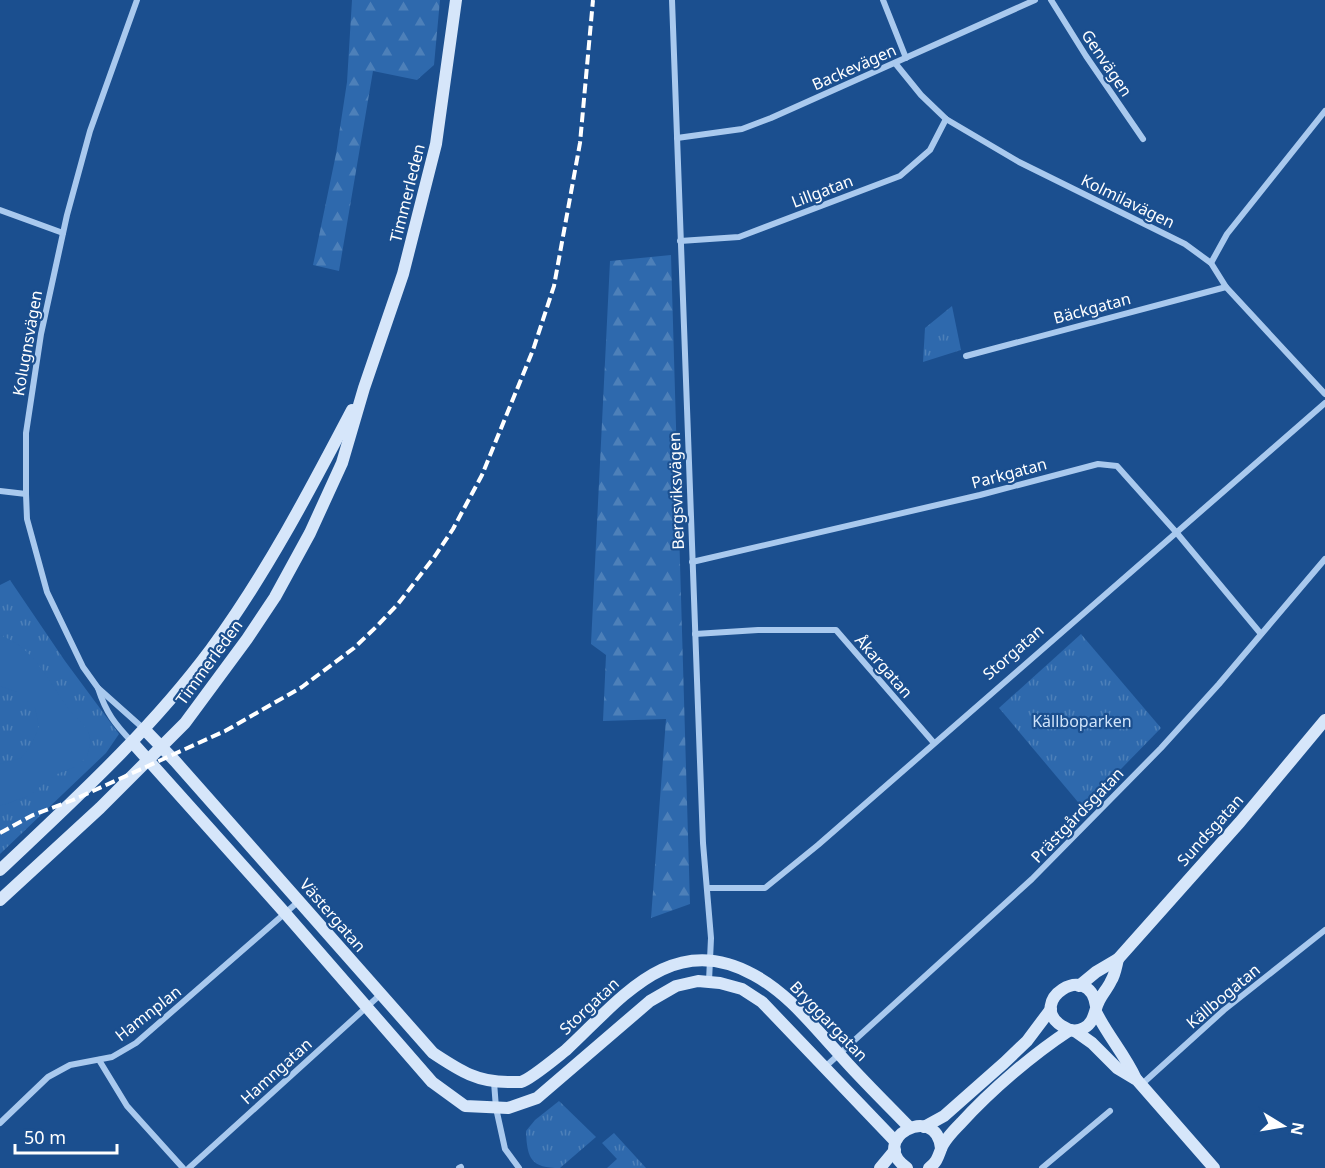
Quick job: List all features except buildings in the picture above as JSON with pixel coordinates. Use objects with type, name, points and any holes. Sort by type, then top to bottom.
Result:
[{"type":"main road","name":"Timmerleden","points":[[0,900],[148,761],[208,693],[275,597],[310,533],[342,463],[364,388],[404,274],[436,144],[456,0]]},
{"type":"main road","name":"Timmerleden","points":[[0,870],[132,742],[210,650],[249,593],[300,510],[364,388]]},
{"type":"main road","name":"Sundsgatan","points":[[909,1127],[924,1126],[944,1116],[1027,1041],[1051,1009],[1057,993],[1068,985],[1079,986],[1096,972],[1118,959],[1254,806],[1325,720]]},
{"type":"main road","name":"Västergatan","points":[[144,729],[434,1053],[466,1075],[494,1082]]},
{"type":"main road","points":[[132,742],[285,913],[432,1083],[465,1106],[496,1108]]},
{"type":"main road","name":"Sundsgatan","points":[[930,1168],[938,1159],[941,1148],[969,1114],[1035,1055],[1072,1030],[1086,1027],[1110,984],[1118,959]]},
{"type":"main road","name":"Bryggargatan","points":[[711,960],[735,965],[778,990],[794,1004],[909,1127]]},
{"type":"main road","name":"Storgatan","points":[[494,1082],[523,1082],[556,1059],[638,984],[659,970],[678,962],[711,960]]},
{"type":"main road","name":"Bryggargatan","points":[[706,981],[729,985],[754,995],[825,1067],[895,1146]]},
{"type":"main road","name":"Storgatan","points":[[496,1108],[508,1108],[537,1098],[650,1001],[687,983],[706,981]]},
{"type":"main road","points":[[1079,986],[1093,995],[1104,1028],[1127,1059],[1139,1083]]},
{"type":"main road","points":[[1051,1009],[1055,1020],[1092,1043],[1117,1068],[1139,1083],[1214,1168]]},
{"type":"main road","points":[[924,1126],[933,1131],[941,1148]]},
{"type":"main road","points":[[880,1168],[895,1146],[898,1137],[909,1127]]},
{"type":"main road","points":[[895,1146],[898,1159],[907,1168]]},
{"type":"street","name":"Kolugnsvägen","points":[[137,0],[83,153],[63,233],[41,334],[26,433],[26,494],[27,519],[47,592],[83,667],[98,688],[144,729]]},
{"type":"street","name":"Bergsviksvägen","points":[[672,0],[703,843],[709,888],[711,960],[706,981]]},
{"type":"street","points":[[883,0],[906,58]]},
{"type":"street","name":"Backevägen","points":[[677,138],[741,129],[1035,0]]},
{"type":"street","name":"Genvägen","points":[[1051,0],[1143,139]]},
{"type":"street","name":"Kolmilavägen","points":[[895,63],[921,95],[946,119],[1019,162],[1185,244],[1211,263],[1226,287],[1325,394]]},
{"type":"street","points":[[1211,263],[1227,234],[1325,111]]},
{"type":"street","name":"Lillgatan","points":[[680,241],[739,237],[900,176],[930,150],[946,119]]},
{"type":"street","points":[[0,210],[63,233]]},
{"type":"street","name":"Bäckgatan","points":[[966,356],[1226,287]]},
{"type":"street","name":"Storgatan","points":[[709,888],[765,888],[818,845],[1325,403]]},
{"type":"street","name":"Parkgatan","points":[[692,562],[976,496],[1098,464],[1117,466],[1176,532],[1261,634]]},
{"type":"street","points":[[0,491],[26,494]]},
{"type":"street","name":"Prästgårdsgatan","points":[[825,1067],[1032,879],[1161,748],[1325,559]]},
{"type":"street","name":"Åkargatan","points":[[695,634],[758,630],[836,630],[934,743]]},
{"type":"street","name":"Kolugnsvägen","points":[[98,688],[105,710],[132,742]]},
{"type":"street","name":"Hamnplan","points":[[0,1123],[48,1077],[70,1065],[112,1057],[136,1043],[299,901]]},
{"type":"street","name":"Källbogatan","points":[[1139,1083],[1224,1010],[1325,930]]},
{"type":"street","name":"Hamngatan","points":[[189,1168],[381,994]]},
{"type":"street","points":[[99,1060],[127,1106],[183,1168]]},
{"type":"street","points":[[494,1082],[496,1108],[505,1149],[519,1168]]},
{"type":"street","points":[[1042,1168],[1110,1111]]},
{"type":"green space","points":[[352,0],[440,0],[434,65],[417,80],[373,71],[339,271],[313,265],[336,154],[347,82]]},
{"type":"green space","points":[[671,255],[690,904],[651,918],[666,719],[603,721],[606,655],[591,644],[610,261]]},
{"type":"green space","points":[[952,306],[961,350],[923,362],[925,328]]},
{"type":"green space","points":[[10,580],[65,661],[119,734],[106,753],[0,854],[0,585]]},
{"type":"green space","name":"Källboparken","points":[[1081,634],[1161,728],[1083,808],[999,708]]},
{"type":"green space","points":[[0,635],[13,641],[33,658],[72,713],[86,728],[90,746],[87,757],[75,767],[57,774],[28,796],[0,806],[0,764],[21,758],[31,746],[39,727],[35,708],[17,692],[0,686]]},
{"type":"green space","points":[[559,1101],[596,1137],[560,1168],[550,1168],[532,1160],[526,1131],[535,1120]]},
{"type":"green space","points":[[614,1133],[646,1168],[607,1168],[617,1159],[602,1143]]},
{"type":"railway","points":[[0,833],[33,815],[73,800],[225,731],[302,687],[354,648],[376,627],[398,604],[435,556],[453,529],[482,475],[533,350],[554,286],[580,143],[593,0]]}]
